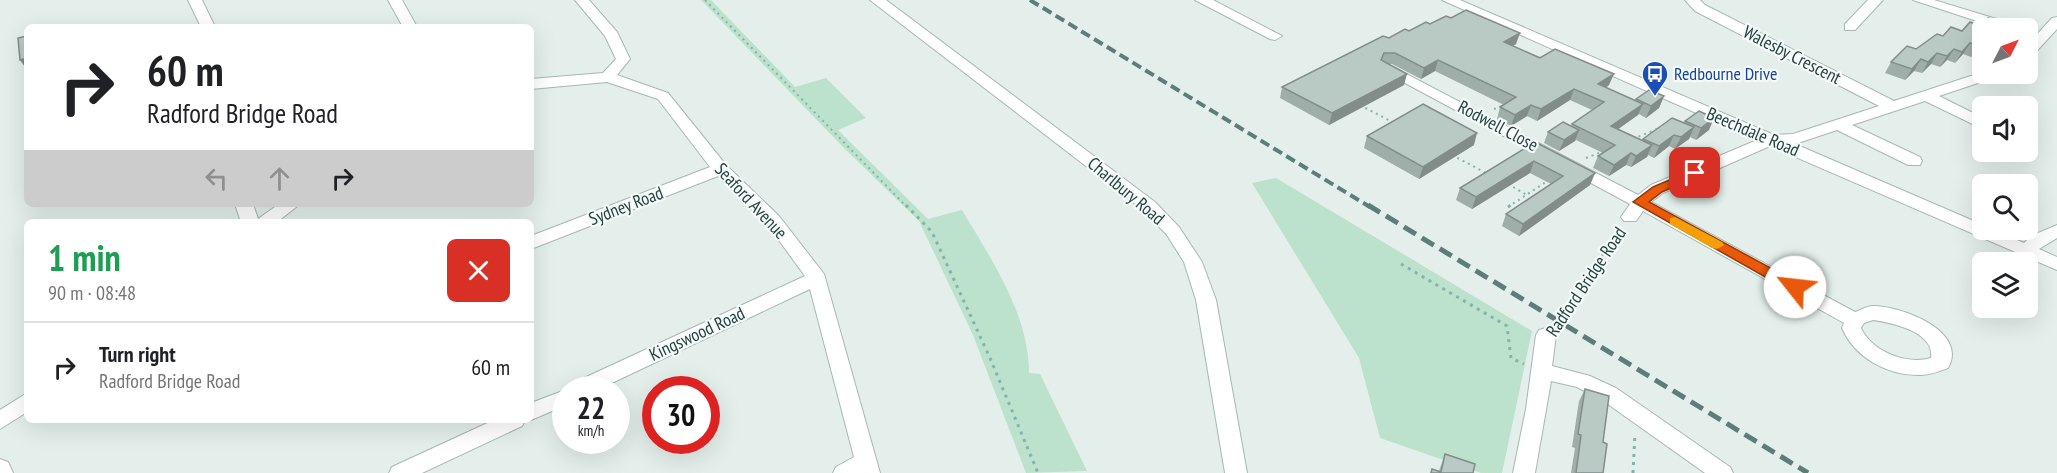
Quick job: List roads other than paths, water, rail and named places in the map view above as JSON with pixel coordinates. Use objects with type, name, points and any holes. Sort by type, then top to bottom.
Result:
[{"type":"street","points":[[195,0],[207,24]]},
{"type":"street","points":[[395,0],[408,24]]},
{"type":"street","points":[[534,84],[608,77],[622,59],[612,35],[582,0]]},
{"type":"street","name":"Charlbury Road","points":[[877,0],[1149,206],[1173,231],[1193,262],[1206,300],[1236,473]]},
{"type":"street","points":[[1202,0],[1275,36]]},
{"type":"street","name":"Beechdale Road","points":[[1449,0],[2057,264]]},
{"type":"street","name":"Walesby Crescent","points":[[1692,0],[1700,8],[1893,107]]},
{"type":"street","points":[[1850,27],[1876,0]]},
{"type":"street","points":[[1920,0],[1978,18]]},
{"type":"street","points":[[2038,34],[2057,21]]},
{"type":"street","name":"Rodwell Close","points":[[1386,69],[1570,165],[1635,209],[1853,319]]},
{"type":"street","name":"Seaford Avenue","points":[[608,77],[663,96],[720,169],[773,220],[817,278],[868,466]]},
{"type":"street","points":[[1635,209],[1657,189],[1770,140],[1795,139],[1972,81]]},
{"type":"street","points":[[1927,96],[1972,118]]},
{"type":"street","points":[[1839,125],[1914,161]]},
{"type":"street","name":"Sydney Road","points":[[534,242],[720,169]]},
{"type":"street","points":[[269,219],[287,207]]},
{"type":"street","points":[[2027,251],[2037,240],[2057,231]]},
{"type":"street","name":"Kingswood Road","points":[[608,376],[817,278]]},
{"type":"street","name":"Radford Bridge Road","points":[[1524,473],[1546,335]]},
{"type":"street","points":[[1542,371],[1583,381],[1609,394],[1722,473]]},
{"type":"street","points":[[534,411],[552,402]]},
{"type":"street","points":[[0,421],[24,403]]},
{"type":"street","points":[[400,473],[507,423]]},
{"type":"street","points":[[844,473],[868,466]]},
{"type":"street","points":[[0,468],[2,473]]},
{"type":"railway","points":[[1030,0],[1370,207]]},
{"type":"railway","points":[[1368,205],[1808,473]]},
{"type":"place","name":"Redbourne Drive","points":[[1655,97]]}]
